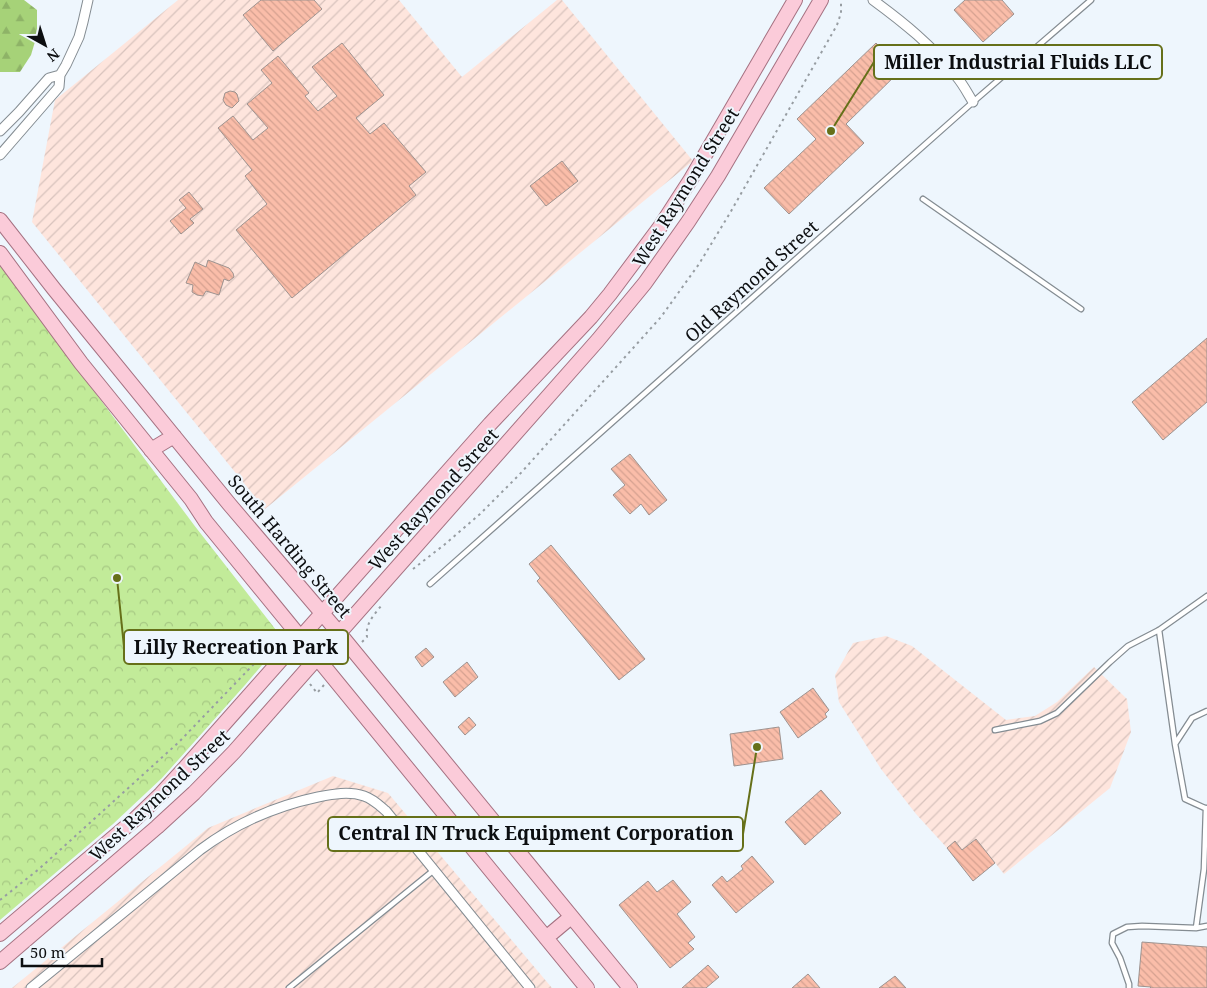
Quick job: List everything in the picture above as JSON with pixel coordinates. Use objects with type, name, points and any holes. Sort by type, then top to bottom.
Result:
[{"type":"main road","name":"West Raymond Street","points":[[0,934],[115,837],[161,794],[490,424],[592,317],[660,227],[691,179],[795,0]]},
{"type":"main road","name":"West Raymond Street","points":[[0,962],[144,838],[194,793],[234,752],[598,340],[645,283],[702,202],[822,0]]},
{"type":"main road","name":"South Harding Street","points":[[0,220],[230,505],[339,633],[630,988]]},
{"type":"main road","points":[[0,253],[81,363],[191,499],[206,522],[587,988]]},
{"type":"main road","points":[[151,450],[174,436]]},
{"type":"main road","points":[[546,938],[571,917]]},
{"type":"street","points":[[0,155],[59,87],[60,75],[79,37],[88,0]]},
{"type":"street","points":[[873,0],[898,18],[930,47],[956,76],[973,102]]},
{"type":"street","points":[[0,131],[20,112],[49,78],[60,75]]},
{"type":"street","points":[[31,988],[210,842],[241,823],[288,804],[341,794],[354,794],[368,798],[375,801],[386,811],[530,988]]},
{"type":"lane","name":"Old Raymond Street","points":[[430,584],[1090,0]]},
{"type":"lane","points":[[923,199],[1081,309]]},
{"type":"lane","points":[[995,730],[1040,721],[1057,713],[1128,646],[1159,630],[1207,596]]},
{"type":"lane","points":[[1159,630],[1175,744],[1185,799],[1206,808],[1204,869],[1196,928]]},
{"type":"lane","points":[[1175,744],[1192,718],[1207,711]]},
{"type":"lane","points":[[289,988],[434,870]]},
{"type":"lane","points":[[1129,988],[1120,958],[1112,943],[1112,934],[1127,927],[1196,928],[1207,926]]},
{"type":"shaded area","points":[[178,0],[399,0],[462,77],[557,0],[562,0],[693,161],[265,509],[32,222],[55,100]]},
{"type":"shaded area","points":[[886,636],[912,646],[1006,720],[1035,716],[1057,702],[1094,667],[1127,699],[1131,732],[1110,788],[1004,874],[976,839],[962,850],[955,841],[947,848],[916,814],[881,769],[839,702],[835,675],[853,643]]},
{"type":"shaded area","points":[[333,776],[388,793],[552,988],[12,988],[208,828]]},
{"type":"green space","points":[[0,0],[24,0],[37,10],[37,35],[31,55],[20,72],[0,72]]},
{"type":"green space","points":[[0,265],[194,525],[276,630],[273,652],[162,778],[113,824],[0,920]]},
{"type":"building","points":[[261,0],[314,0],[322,9],[273,51],[243,15]]},
{"type":"building","points":[[965,0],[1002,0],[1014,14],[983,42],[954,10]]},
{"type":"building","points":[[342,43],[384,95],[356,118],[370,134],[384,123],[426,172],[409,186],[416,195],[292,298],[236,230],[267,204],[245,176],[252,170],[218,128],[233,116],[253,140],[268,128],[247,104],[272,83],[261,70],[278,56],[309,93],[305,96],[318,111],[337,96],[312,67]]},
{"type":"building","points":[[876,43],[902,69],[846,124],[864,143],[789,214],[764,188],[816,139],[797,119]]},
{"type":"building","points":[[230,91],[237,94],[239,101],[232,108],[226,105],[223,100],[225,93]]},
{"type":"building","points":[[562,161],[578,181],[546,206],[530,186]]},
{"type":"building","points":[[189,192],[203,209],[190,219],[194,223],[181,234],[170,221],[186,208],[179,200]]},
{"type":"building","points":[[208,260],[229,268],[234,277],[229,281],[224,279],[219,295],[206,291],[203,296],[197,295],[192,292],[193,285],[186,283],[195,262],[206,267]]},
{"type":"building","points":[[1207,338],[1207,402],[1163,440],[1132,402]]},
{"type":"building","points":[[630,454],[667,500],[649,515],[641,504],[630,514],[613,495],[625,485],[611,469]]},
{"type":"building","points":[[551,545],[645,659],[619,680],[537,581],[540,578],[529,564]]},
{"type":"building","points":[[426,648],[434,657],[422,667],[415,657]]},
{"type":"building","points":[[467,662],[478,677],[455,697],[443,682]]},
{"type":"building","points":[[813,688],[829,710],[825,714],[827,717],[798,738],[780,712]]},
{"type":"building","points":[[469,717],[476,725],[465,735],[458,727]]},
{"type":"building","points":[[779,727],[783,759],[734,766],[730,734]]},
{"type":"building","points":[[821,790],[841,813],[805,845],[785,822]]},
{"type":"building","points":[[976,839],[995,863],[973,881],[947,848],[955,841],[962,850]]},
{"type":"building","points":[[752,856],[774,882],[736,913],[712,885],[722,876],[727,882],[743,869],[741,866]]},
{"type":"building","points":[[673,880],[691,902],[677,914],[695,937],[688,943],[694,949],[670,968],[619,905],[648,881],[657,892]]},
{"type":"building","points":[[1142,942],[1207,947],[1207,988],[1150,988],[1138,986]]},
{"type":"building","points":[[708,965],[719,977],[706,988],[682,988]]},
{"type":"building","points":[[808,974],[820,988],[792,988]]},
{"type":"building","points":[[895,976],[906,988],[879,988]]},
{"type":"place","name":"Miller Industrial Fluids LLC","points":[[831,131]]},
{"type":"place","name":"Lilly Recreation Park","points":[[117,578]]},
{"type":"place","name":"Central IN Truck Equipment Corporation","points":[[757,747]]}]
